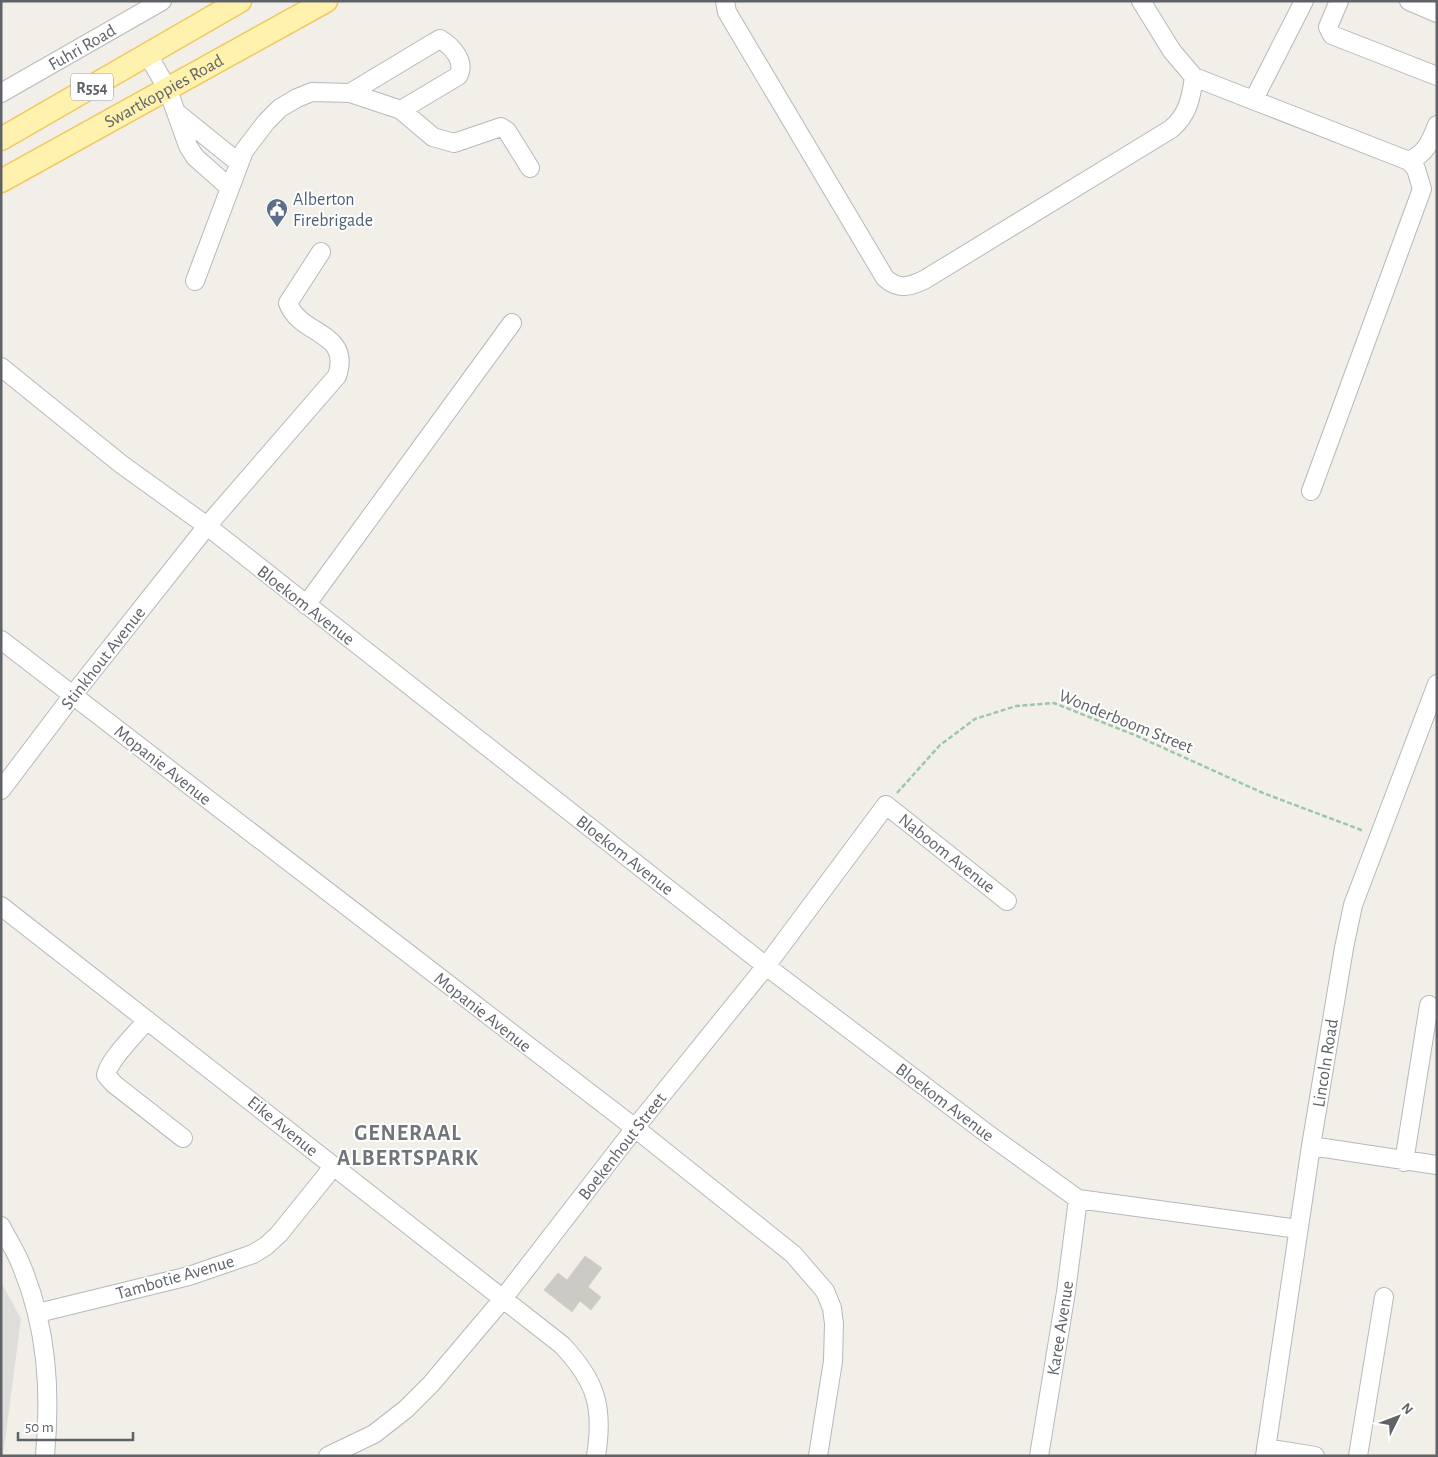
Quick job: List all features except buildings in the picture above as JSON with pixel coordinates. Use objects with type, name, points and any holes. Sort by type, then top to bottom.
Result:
[{"type":"main road","name":"Swartkoppies Road","points":[[1,140],[240,1]]},
{"type":"main road","name":"Swartkoppies Road","points":[[5,181],[326,1]]},
{"type":"street","name":"Fuhri Road","points":[[1,93],[162,1]]},
{"type":"street","points":[[725,1],[728,12],[885,278],[892,284],[902,287],[924,280],[1171,129],[1180,121],[1192,98],[1194,76]]},
{"type":"street","points":[[1140,1],[1172,51],[1194,76],[1410,162],[1416,169],[1422,189],[1311,491]]},
{"type":"street","points":[[1254,99],[1304,1]]},
{"type":"street","points":[[1339,1],[1328,27],[1332,35],[1437,76]]},
{"type":"street","points":[[1409,1],[1437,13]]},
{"type":"street","points":[[350,93],[433,42],[440,40],[447,44],[461,62],[462,69],[458,76],[401,110]]},
{"type":"street","points":[[148,55],[168,90],[183,135],[195,157],[230,188]]},
{"type":"street","points":[[195,281],[239,163],[252,139],[280,108],[312,92],[350,93],[401,110],[433,138],[442,141],[454,143],[501,127],[507,131],[530,168]]},
{"type":"street","points":[[177,114],[239,163]]},
{"type":"street","points":[[1410,162],[1423,154],[1430,144],[1437,126]]},
{"type":"street","name":"Stinkhout Avenue","points":[[1,790],[206,526],[337,376],[341,356],[337,347],[291,313],[288,303],[321,252]]},
{"type":"street","points":[[306,605],[512,323]]},
{"type":"street","name":"Bloekom Avenue","points":[[1,367],[121,464],[206,526],[766,966],[946,1104],[1078,1200],[1298,1229]]},
{"type":"street","name":"Mopanie Avenue","points":[[1,640],[635,1128],[793,1254],[825,1291],[832,1308],[834,1324],[834,1343],[818,1456]]},
{"type":"street","name":"Lincoln Road","points":[[1265,1452],[1311,1146],[1353,905],[1437,684]]},
{"type":"street","name":"Boekenhout Street","points":[[328,1456],[374,1434],[406,1409],[431,1384],[502,1300],[635,1128],[766,966],[886,805]]},
{"type":"street","name":"Naboom Avenue","points":[[886,805],[1007,901]]},
{"type":"street","name":"Eike Avenue","points":[[1,906],[502,1300],[562,1345],[588,1377],[600,1416],[596,1456]]},
{"type":"street","points":[[1404,1162],[1429,1005]]},
{"type":"street","points":[[147,1020],[118,1054],[107,1069],[106,1075],[114,1084],[183,1138]]},
{"type":"street","points":[[1311,1146],[1404,1162],[1437,1165]]},
{"type":"street","name":"Tambotie Avenue","points":[[38,1313],[189,1276],[253,1254],[266,1246],[278,1234],[333,1167]]},
{"type":"street","name":"Karee Avenue","points":[[1039,1456],[1066,1292],[1078,1200]]},
{"type":"street","points":[[1,1226],[22,1266],[38,1313],[48,1379],[49,1417],[45,1456]]},
{"type":"street","points":[[1358,1456],[1384,1297]]},
{"type":"street","points":[[1265,1452],[1315,1456]]},
{"type":"path","name":"Wonderboom Street","points":[[886,805],[940,745],[975,719],[1016,706],[1054,703],[1136,736],[1263,792],[1380,837]]},
{"type":"shaded area","points":[[1,1282],[21,1319],[3,1456],[1,1456]]},
{"type":"place","name":"Alberton Firebrigade","points":[[277,228]]},
{"type":"district","name":"GENERAAL ALBERTSPARK","points":[[408,1144]]}]
